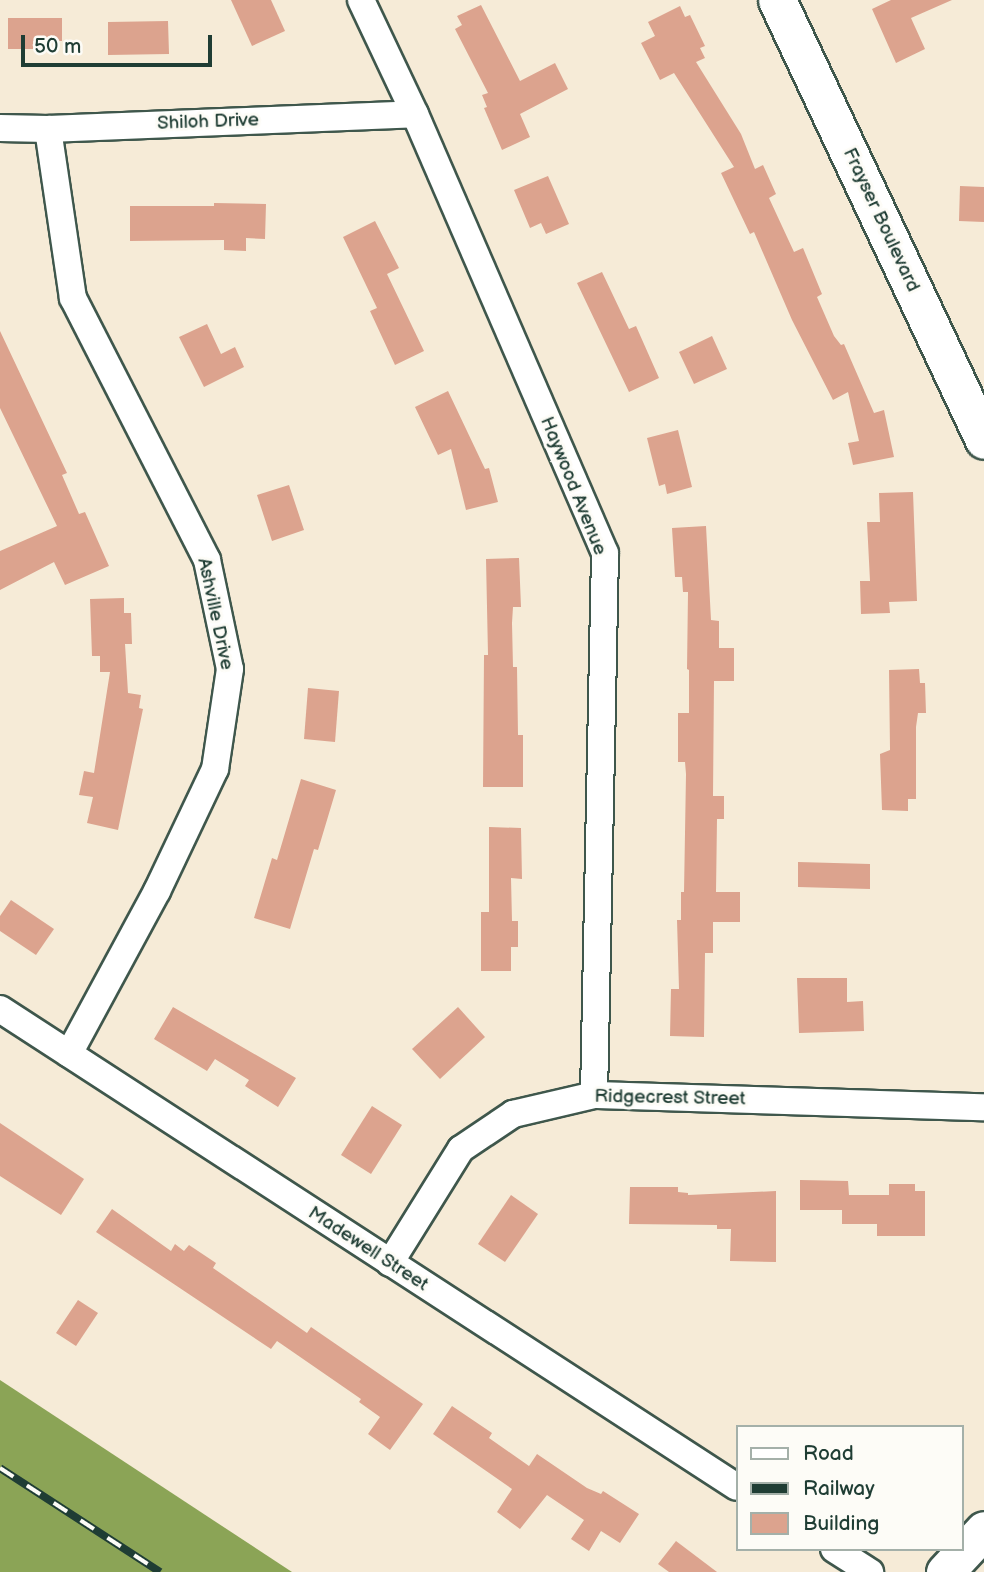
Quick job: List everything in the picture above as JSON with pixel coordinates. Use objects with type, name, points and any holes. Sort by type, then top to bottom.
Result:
[{"type":"main road","name":"Frayser Boulevard","points":[[777,0],[984,440]]},
{"type":"main road","points":[[945,1572],[984,1530]]},
{"type":"street","name":"Haywood Avenue","points":[[361,0],[415,114],[605,554],[594,1095]]},
{"type":"street","name":"Shiloh Drive","points":[[0,128],[48,129],[415,114]]},
{"type":"street","name":"Ashville Drive","points":[[48,129],[73,298],[207,560],[230,669],[215,769],[157,891],[69,1054]]},
{"type":"street","name":"Madewell Street","points":[[0,1009],[736,1486]]},
{"type":"street","name":"Ridgecrest Street","points":[[390,1263],[461,1149],[513,1114],[594,1095],[984,1107]]},
{"type":"street","points":[[837,1551],[870,1572]]},
{"type":"green space","points":[[0,1380],[292,1572],[0,1572]]},
{"type":"building","points":[[231,0],[271,0],[285,31],[252,46]]},
{"type":"building","points":[[891,0],[952,0],[911,18],[925,49],[896,63],[872,9]]},
{"type":"building","points":[[481,5],[520,81],[555,63],[568,89],[520,114],[530,137],[502,150],[484,108],[487,107],[482,95],[488,93],[455,29],[462,25],[457,16]]},
{"type":"building","points":[[680,6],[685,17],[690,15],[705,46],[700,48],[705,58],[696,62],[741,134],[755,169],[763,165],[776,194],[769,198],[794,252],[803,248],[822,294],[817,297],[834,336],[841,345],[844,344],[874,413],[884,410],[894,457],[853,465],[848,443],[859,441],[848,392],[833,400],[792,320],[754,232],[750,234],[721,173],[734,167],[674,73],[660,80],[641,43],[655,36],[648,22]]},
{"type":"building","points":[[8,18],[62,18],[62,41],[33,41],[33,49],[8,49]]},
{"type":"building","points":[[168,21],[169,54],[108,55],[108,22]]},
{"type":"building","points":[[548,176],[569,224],[546,234],[541,223],[530,228],[514,190]]},
{"type":"building","points":[[960,186],[984,187],[984,222],[959,221]]},
{"type":"building","points":[[214,203],[266,204],[265,239],[246,238],[246,251],[224,250],[224,240],[130,241],[130,206],[214,206]]},
{"type":"building","points":[[375,221],[399,268],[387,274],[424,351],[395,365],[370,311],[377,308],[343,237]]},
{"type":"building","points":[[602,272],[629,329],[636,326],[659,378],[629,392],[577,283]]},
{"type":"building","points":[[207,324],[221,354],[235,347],[244,367],[204,387],[179,337]]},
{"type":"building","points":[[0,331],[67,473],[62,475],[79,514],[85,512],[109,566],[65,585],[54,562],[0,590],[0,551],[57,526],[0,408]]},
{"type":"building","points":[[712,336],[727,369],[694,384],[679,352]]},
{"type":"building","points":[[448,391],[485,469],[489,468],[498,502],[466,510],[451,449],[438,455],[415,407]]},
{"type":"building","points":[[678,430],[692,487],[667,494],[665,484],[659,486],[647,438]]},
{"type":"building","points":[[289,485],[304,530],[272,541],[257,495]]},
{"type":"building","points":[[913,492],[917,601],[889,602],[890,613],[861,614],[860,581],[870,581],[867,522],[880,522],[879,493]]},
{"type":"building","points":[[706,526],[711,620],[719,621],[719,648],[734,648],[734,681],[714,681],[713,796],[724,796],[724,819],[717,819],[716,892],[740,892],[740,922],[713,922],[713,953],[705,953],[704,1037],[670,1036],[671,989],[679,989],[677,920],[681,920],[681,892],[684,892],[686,774],[685,762],[678,762],[678,713],[689,713],[688,592],[683,592],[682,577],[675,577],[672,528]]},
{"type":"building","points":[[519,558],[521,607],[513,607],[512,623],[513,667],[517,667],[518,735],[523,735],[523,787],[483,787],[484,655],[488,655],[486,559]]},
{"type":"building","points":[[124,598],[124,613],[131,613],[132,644],[125,644],[128,693],[141,695],[139,708],[143,709],[118,830],[87,823],[93,797],[79,795],[84,771],[94,773],[110,672],[100,672],[100,656],[92,656],[90,599]]},
{"type":"building","points":[[919,669],[920,683],[925,683],[926,713],[918,713],[916,727],[916,799],[908,799],[908,811],[882,810],[880,754],[890,750],[889,670]]},
{"type":"building","points":[[308,688],[339,691],[335,742],[304,739]]},
{"type":"building","points":[[301,779],[336,790],[318,850],[314,849],[290,929],[254,918],[272,858],[277,860]]},
{"type":"building","points":[[489,827],[521,828],[522,879],[511,878],[512,921],[518,921],[518,947],[511,947],[511,971],[481,971],[481,912],[489,912]]},
{"type":"building","points":[[798,862],[870,864],[870,889],[798,887]]},
{"type":"building","points":[[11,900],[54,929],[36,955],[0,931],[0,916]]},
{"type":"building","points":[[797,978],[847,978],[847,1002],[863,1001],[864,1031],[799,1033]]},
{"type":"building","points":[[173,1007],[296,1078],[278,1107],[245,1086],[249,1080],[215,1059],[207,1071],[154,1039]]},
{"type":"building","points":[[458,1007],[485,1037],[440,1079],[412,1049]]},
{"type":"building","points":[[372,1106],[402,1125],[371,1174],[341,1155]]},
{"type":"building","points":[[0,1123],[84,1179],[61,1215],[0,1176]]},
{"type":"building","points":[[800,1180],[848,1181],[849,1195],[889,1195],[889,1184],[915,1184],[915,1191],[925,1191],[925,1236],[877,1236],[877,1224],[842,1224],[842,1210],[800,1210]]},
{"type":"building","points":[[630,1187],[678,1187],[678,1192],[688,1195],[776,1191],[776,1262],[730,1261],[731,1229],[717,1229],[717,1225],[629,1224]]},
{"type":"building","points":[[511,1195],[538,1214],[505,1262],[478,1244]]},
{"type":"building","points":[[112,1209],[171,1251],[175,1244],[184,1251],[189,1245],[216,1263],[213,1268],[307,1333],[311,1327],[423,1404],[390,1450],[368,1434],[380,1417],[359,1402],[361,1399],[277,1341],[271,1349],[96,1232]]},
{"type":"building","points":[[78,1300],[98,1313],[76,1346],[56,1333]]},
{"type":"building","points":[[452,1406],[492,1433],[489,1438],[529,1466],[537,1454],[587,1488],[601,1494],[603,1491],[639,1514],[620,1543],[601,1531],[589,1551],[571,1539],[584,1520],[547,1495],[520,1529],[497,1512],[512,1489],[433,1434]]},
{"type":"building","points":[[676,1541],[717,1572],[669,1572],[658,1564]]},
{"type":"railway","points":[[0,1468],[160,1572]]}]
